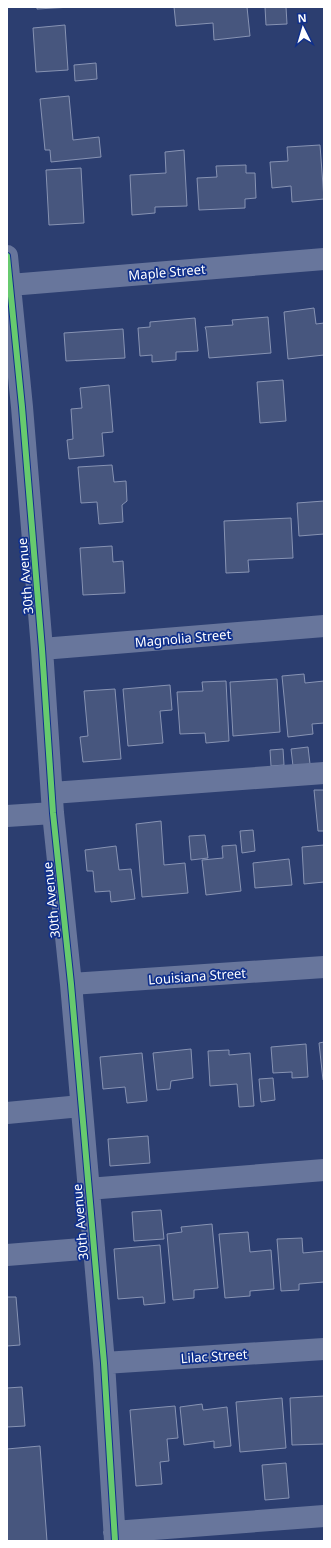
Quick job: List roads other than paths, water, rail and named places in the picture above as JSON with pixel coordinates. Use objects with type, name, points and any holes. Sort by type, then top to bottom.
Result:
[{"type":"street","name":"30th Avenue","points":[[7,256],[10,285],[14,407],[42,649],[53,803],[71,984],[104,1363],[115,1536]]},
{"type":"street","name":"Maple Street","points":[[10,285],[324,259]]},
{"type":"street","name":"Magnolia Street","points":[[42,649],[324,626]]},
{"type":"street","points":[[7,816],[53,803],[324,773]]},
{"type":"street","name":"Louisiana Street","points":[[71,984],[324,967]]},
{"type":"street","points":[[7,1113],[81,1106]]},
{"type":"street","points":[[88,1189],[324,1170]]},
{"type":"street","points":[[7,1255],[94,1248]]},
{"type":"street","name":"Lilac Street","points":[[104,1363],[324,1350]]},
{"type":"street","points":[[115,1536],[324,1516]]}]
